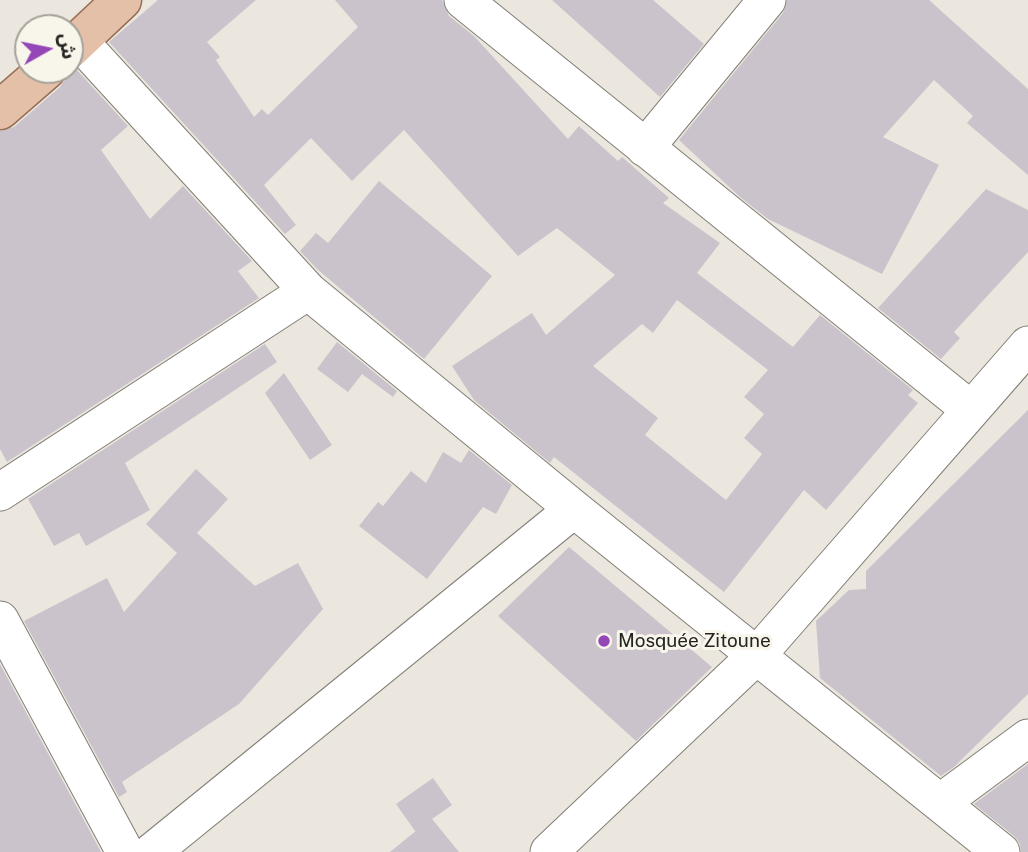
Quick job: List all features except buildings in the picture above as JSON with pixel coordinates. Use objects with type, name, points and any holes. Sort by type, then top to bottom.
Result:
[{"type":"main road","points":[[84,36],[122,0]]},
{"type":"main road","points":[[0,110],[30,84]]},
{"type":"street","points":[[463,0],[971,410]]},
{"type":"street","points":[[645,148],[767,0]]},
{"type":"street","points":[[84,55],[308,291],[1001,852]]},
{"type":"street","points":[[0,492],[308,291]]},
{"type":"street","points":[[549,852],[758,654],[1028,345]]},
{"type":"street","points":[[152,852],[574,509]]},
{"type":"street","points":[[0,620],[125,852]]},
{"type":"street","points":[[940,803],[1028,738]]},
{"type":"place","name":"Mosquée Zitoune","points":[[604,641]]}]
